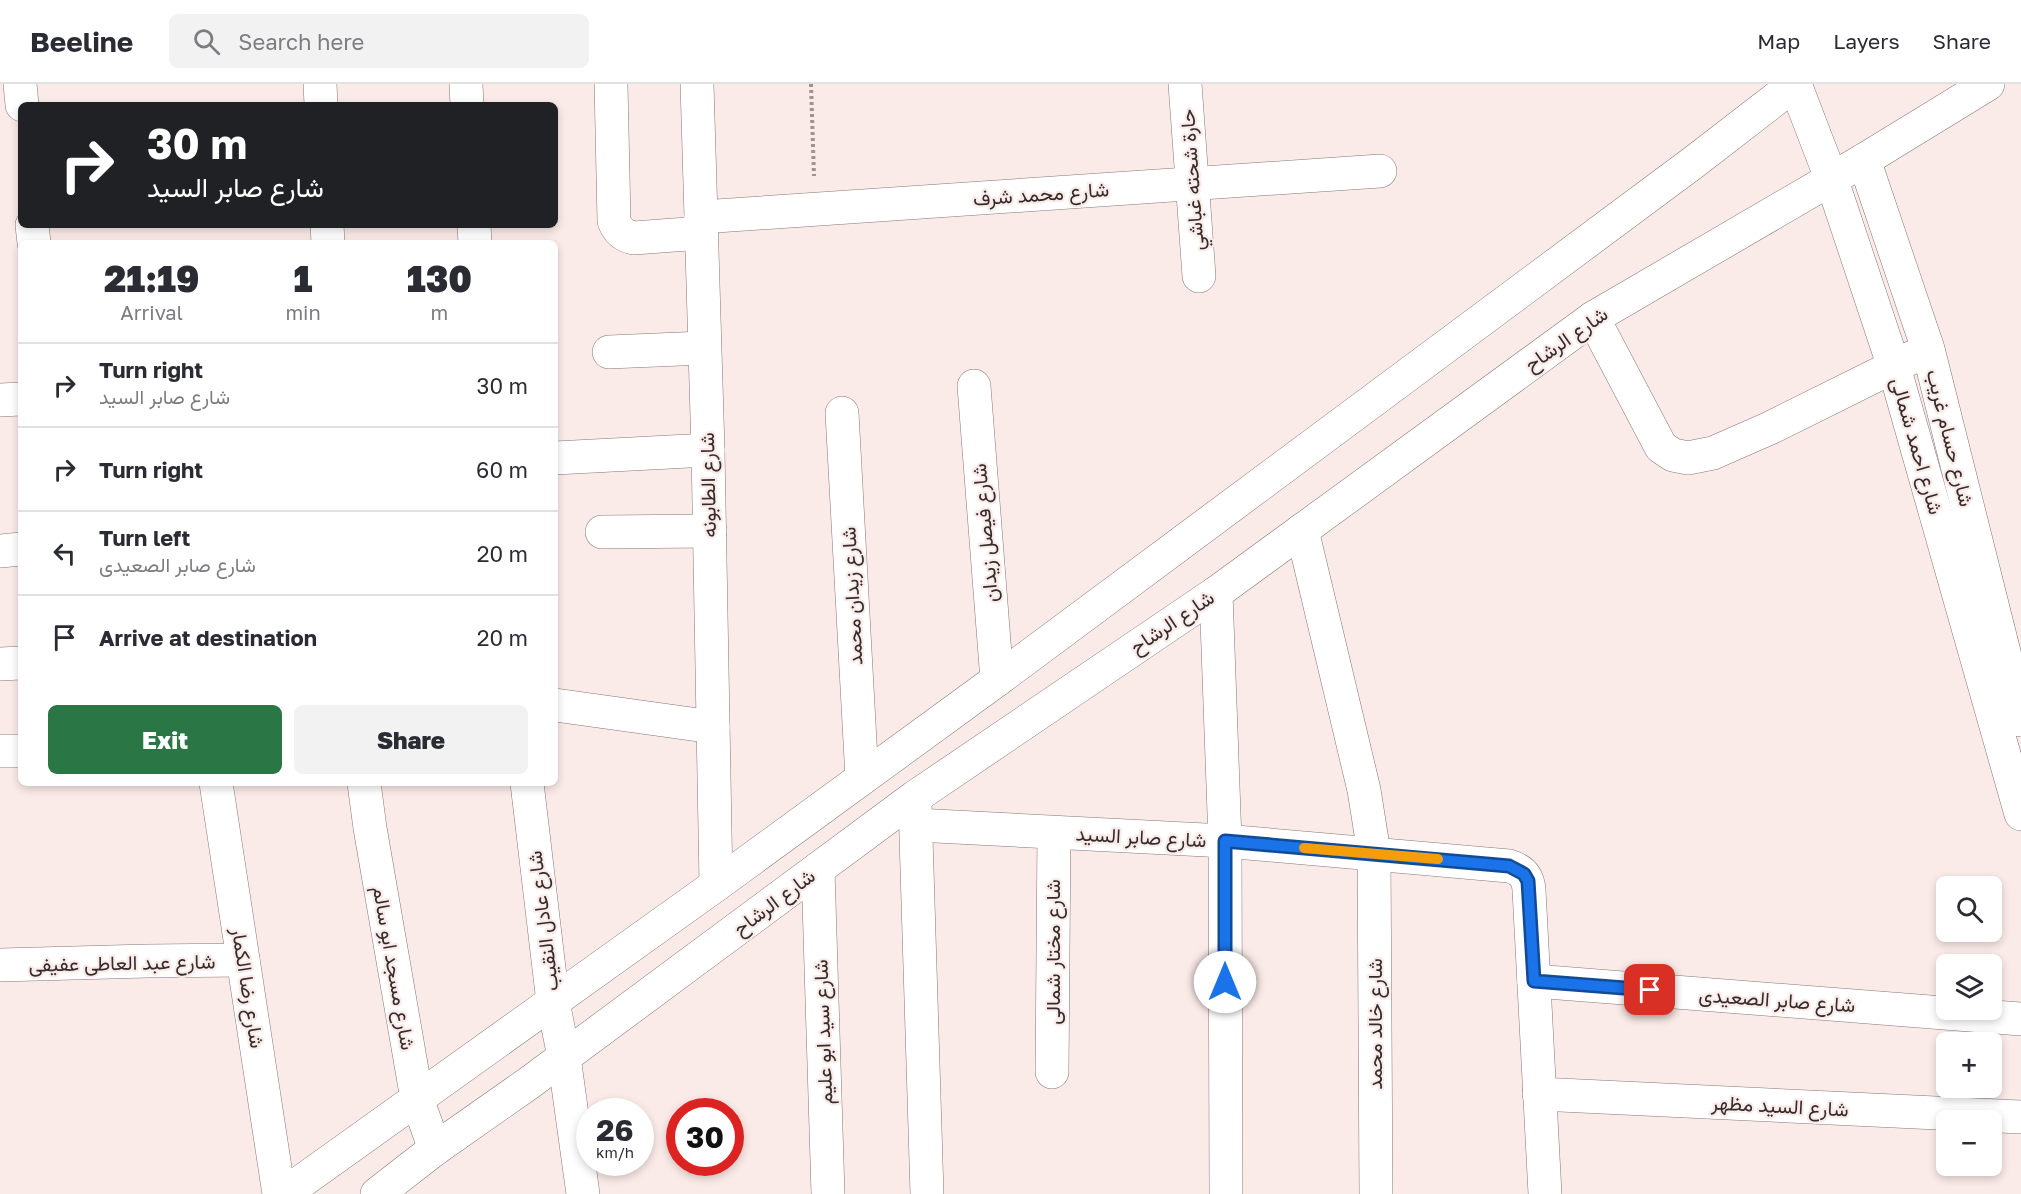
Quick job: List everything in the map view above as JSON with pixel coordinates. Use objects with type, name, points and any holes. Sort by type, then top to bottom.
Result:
[{"type":"street","points":[[20,84],[22,102]]},
{"type":"street","points":[[320,84],[321,102]]},
{"type":"street","points":[[466,84],[467,102]]},
{"type":"street","name":"شارع محمد شرف","points":[[611,84],[614,220],[618,230],[625,236],[634,238],[701,225],[816,209],[1380,171]]},
{"type":"street","name":"شارع الطابونه","points":[[697,84],[710,531],[716,885]]},
{"type":"street","name":"حارة شحته غباشي","points":[[1185,84],[1199,276]]},
{"type":"street","points":[[284,1194],[716,885],[997,680],[1694,162],[1795,84]]},
{"type":"street","name":"شارع احمد شمالى","points":[[1795,84],[1831,178],[1894,367],[2021,814]]},
{"type":"street","name":"شارع الرشاح","points":[[377,1194],[435,1149],[564,1057],[818,869],[916,811],[1593,318],[1864,160],[1988,84]]},
{"type":"street","name":"شارع حسام غريب","points":[[1864,160],[1928,349],[2021,720]]},
{"type":"street","points":[[1593,318],[1662,447],[1673,455],[1688,458],[1713,453],[1770,428],[1928,349]]},
{"type":"street","points":[[609,352],[704,348]]},
{"type":"street","name":"شارع فيصل زيدان","points":[[974,386],[997,680]]},
{"type":"street","points":[[0,400],[18,399]]},
{"type":"street","name":"شارع زيدان محمد","points":[[842,413],[862,778]]},
{"type":"street","points":[[558,458],[708,450]]},
{"type":"street","name":"شارع خالد محمد","points":[[1302,530],[1364,790],[1374,853],[1376,1194]]},
{"type":"street","points":[[602,532],[710,531]]},
{"type":"street","points":[[0,551],[18,549]]},
{"type":"street","points":[[1216,593],[1225,841],[1226,1194]]},
{"type":"street","points":[[0,664],[18,663]]},
{"type":"street","points":[[558,705],[713,727]]},
{"type":"street","points":[[0,751],[18,751]]},
{"type":"street","name":"شارع رضا الكمار","points":[[216,786],[279,1194]]},
{"type":"street","name":"شارع مسجد ابو سالم","points":[[364,786],[417,1099],[435,1149]]},
{"type":"street","name":"شارع عادل النقيب","points":[[527,786],[553,1002],[564,1057],[583,1194]]},
{"type":"street","points":[[916,811],[927,1194]]},
{"type":"street","name":"شارع صابر السيد","points":[[916,811],[1054,833],[1225,841],[1509,866],[1524,874],[1528,881],[1534,981]]},
{"type":"street","name":"شارع مختار شمالى","points":[[1052,1072],[1054,833]]},
{"type":"street","name":"شارع سيد ابو عليم","points":[[818,869],[828,1194]]},
{"type":"street","name":"شارع عبد العاطى عفيفى","points":[[0,965],[243,960]]},
{"type":"street","points":[[1534,981],[1545,1194]]},
{"type":"street","name":"شارع صابر الصعيدى","points":[[1534,981],[2021,1019]]},
{"type":"street","name":"شارع السيد مظهر","points":[[1539,1094],[2021,1118]]},
{"type":"path","points":[[811,84],[816,209]]},
{"type":"slow traffic","points":[[1304,848],[1438,859]]},
{"type":"route","points":[[1225,982],[1225,841],[1517,868],[1528,881],[1534,981],[1650,990]]}]
